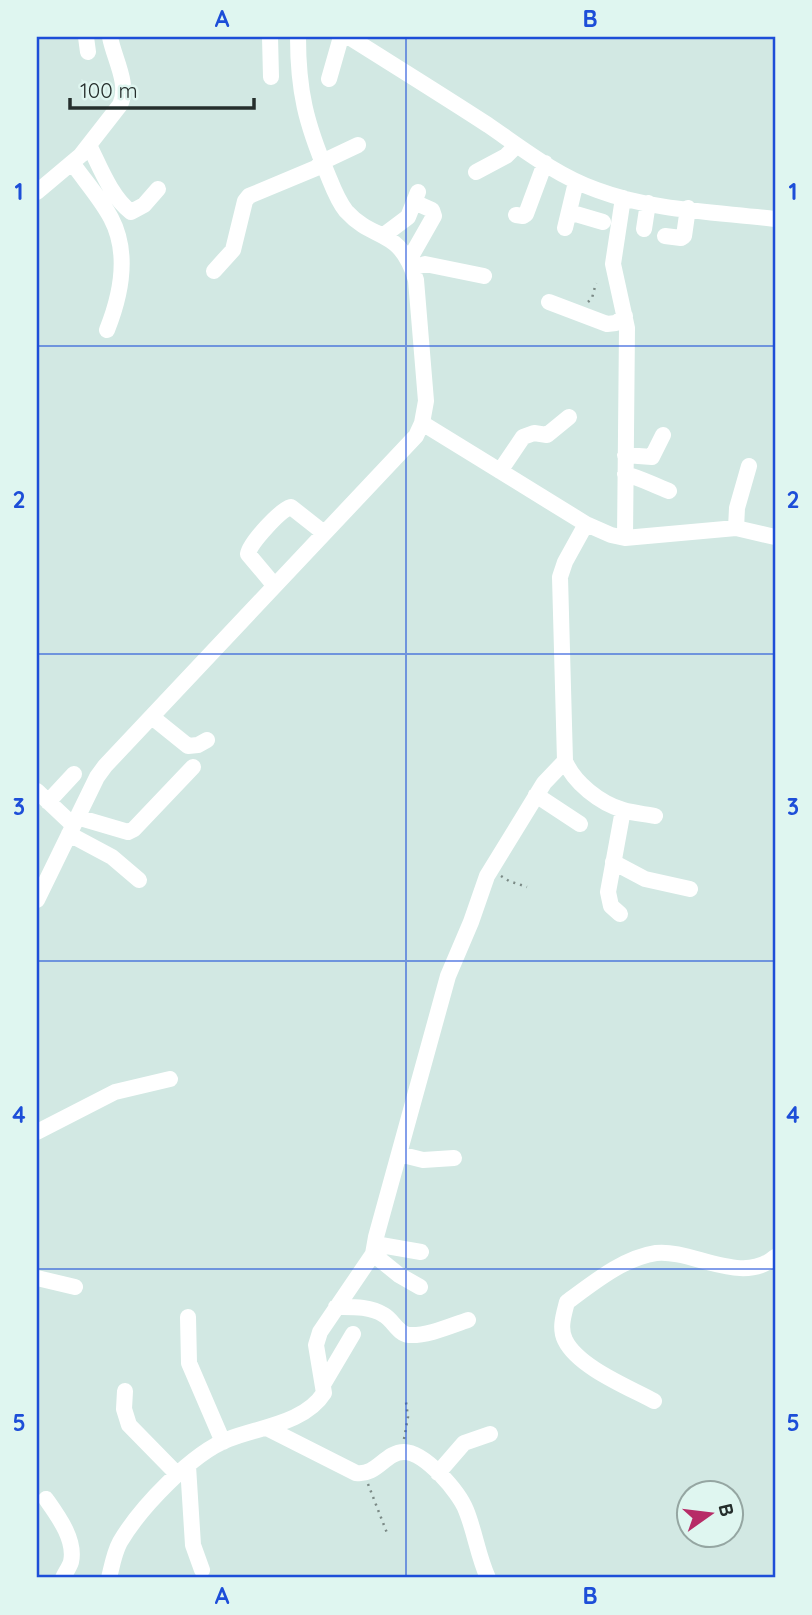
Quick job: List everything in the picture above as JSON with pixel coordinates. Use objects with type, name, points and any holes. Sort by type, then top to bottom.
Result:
[{"type":"street","points":[[37,192],[72,164],[120,105],[124,86],[110,37]]},
{"type":"street","points":[[270,37],[271,77]]},
{"type":"street","points":[[37,900],[105,765],[416,436],[422,423],[426,401],[416,280],[411,264],[401,248],[384,234],[357,220],[337,197],[304,111],[299,86],[298,37]]},
{"type":"street","points":[[329,79],[341,37]]},
{"type":"street","points":[[349,37],[491,127],[516,146],[576,181],[623,198],[648,203],[775,219]]},
{"type":"street","points":[[89,145],[110,186],[124,207],[131,212],[144,205],[158,189]]},
{"type":"street","points":[[214,271],[233,250],[245,201],[249,196],[316,169],[322,162],[358,145]]},
{"type":"street","points":[[476,172],[506,156],[516,146]]},
{"type":"street","points":[[516,215],[526,214],[545,163]]},
{"type":"street","points":[[72,164],[111,219],[119,246],[122,278],[118,301],[107,330]]},
{"type":"street","points":[[565,229],[576,181]]},
{"type":"street","points":[[384,234],[408,217],[416,197],[432,210],[434,216],[411,264]]},
{"type":"street","points":[[623,198],[613,264],[625,316],[625,538]]},
{"type":"street","points":[[643,229],[648,203]]},
{"type":"street","points":[[665,236],[684,236],[688,208]]},
{"type":"street","points":[[569,212],[603,222]]},
{"type":"street","points":[[411,264],[429,264],[484,276]]},
{"type":"street","points":[[549,302],[607,324],[616,323],[625,316]]},
{"type":"street","points":[[500,471],[523,437],[534,433],[547,435],[569,416]]},
{"type":"street","points":[[422,423],[586,524],[611,535],[625,538],[736,528],[775,537]]},
{"type":"street","points":[[625,455],[652,457],[663,435]]},
{"type":"street","points":[[736,528],[737,508],[749,466]]},
{"type":"street","points":[[625,474],[645,479],[650,484],[669,491]]},
{"type":"street","points":[[274,585],[248,554],[249,549],[270,524],[285,509],[291,508],[324,533]]},
{"type":"street","points":[[586,524],[565,562],[560,577],[565,761],[584,787],[623,810],[655,816]]},
{"type":"street","points":[[152,717],[188,746],[198,746],[207,740]]},
{"type":"street","points":[[109,1578],[113,1559],[124,1537],[183,1470],[223,1442],[267,1428],[309,1409],[319,1402],[324,1394],[316,1345],[320,1332],[374,1249],[448,976],[491,867],[536,795],[550,775],[565,761]]},
{"type":"street","points":[[73,825],[128,832],[134,829],[193,767]]},
{"type":"street","points":[[74,774],[42,796],[139,880]]},
{"type":"street","points":[[536,795],[580,824]]},
{"type":"street","points":[[620,914],[608,900],[623,810]]},
{"type":"street","points":[[613,862],[645,879],[690,889]]},
{"type":"street","points":[[37,1132],[115,1092],[170,1079]]},
{"type":"street","points":[[399,1154],[423,1160],[454,1158]]},
{"type":"street","points":[[374,1249],[421,1252]]},
{"type":"street","points":[[374,1249],[399,1275],[420,1287]]},
{"type":"street","points":[[654,1401],[585,1363],[565,1340],[562,1326],[567,1302],[601,1277],[643,1256],[659,1253],[743,1269],[770,1262],[775,1257]]},
{"type":"street","points":[[37,1278],[75,1287]]},
{"type":"street","points":[[336,1307],[369,1308],[385,1315],[402,1332],[409,1335],[432,1332],[467,1320]]},
{"type":"street","points":[[188,1317],[189,1363],[223,1442]]},
{"type":"street","points":[[324,1383],[353,1334]]},
{"type":"street","points":[[125,1391],[124,1409],[129,1425],[183,1470],[193,1545],[202,1570]]},
{"type":"street","points":[[267,1428],[356,1473],[364,1474],[395,1454],[404,1452],[422,1458],[464,1505],[488,1578]]},
{"type":"street","points":[[438,1473],[464,1443],[490,1434]]},
{"type":"street","points":[[46,1499],[61,1522],[69,1542],[71,1561],[63,1578]]},
{"type":"path","points":[[576,312],[592,298],[596,283]]},
{"type":"path","points":[[491,867],[509,881],[527,887]]},
{"type":"path","points":[[395,1454],[406,1436],[407,1402]]},
{"type":"path","points":[[364,1474],[387,1533]]}]
